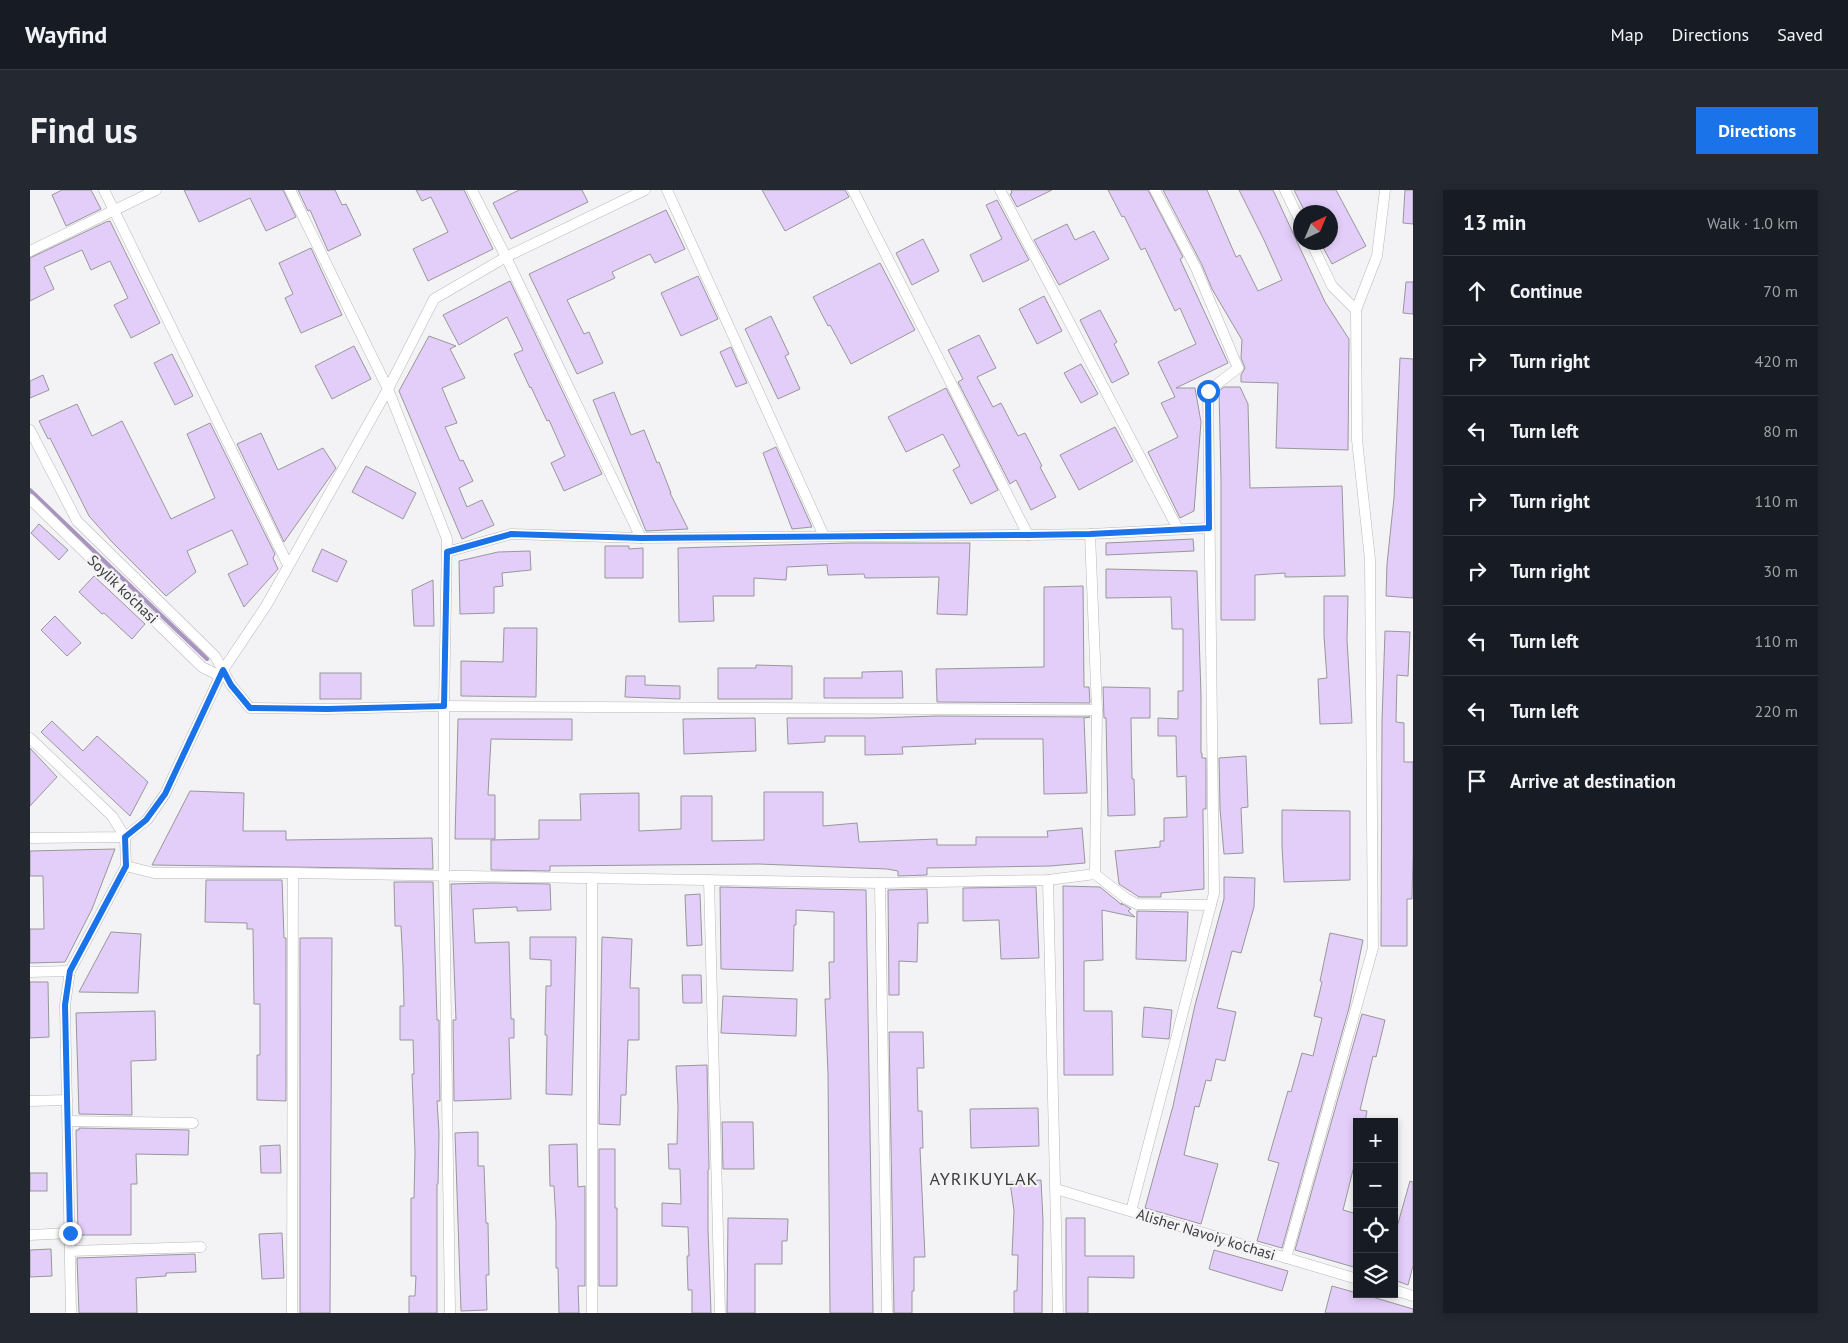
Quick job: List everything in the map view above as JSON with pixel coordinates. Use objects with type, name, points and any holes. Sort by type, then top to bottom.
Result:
[{"type":"street","points":[[104,190],[288,565]]},
{"type":"street","points":[[30,251],[156,190]]},
{"type":"street","points":[[290,190],[388,389],[447,540],[444,706],[444,876],[450,1313]]},
{"type":"street","points":[[472,190],[641,538]]},
{"type":"street","points":[[30,838],[125,837],[146,820],[165,794],[221,673],[266,606],[388,389],[434,299],[506,257],[646,190]]},
{"type":"street","points":[[667,190],[824,536]]},
{"type":"street","points":[[853,190],[1028,535]]},
{"type":"street","points":[[1000,190],[1178,529]]},
{"type":"street","points":[[1131,1211],[1214,893],[1208,391],[1238,368],[1196,268],[1155,190]]},
{"type":"street","points":[[1285,190],[1293,207]]},
{"type":"street","points":[[1286,1258],[1373,948],[1370,560],[1357,440],[1356,310],[1377,256],[1385,190]]},
{"type":"street","points":[[1315,250],[1332,286],[1356,310]]},
{"type":"street","points":[[30,430],[77,520],[215,656],[221,673],[250,708],[327,709],[444,706],[1097,710]]},
{"type":"street","name":"Soylik ko'chasi","points":[[30,499],[202,667],[221,673]]},
{"type":"street","points":[[65,532],[77,520]]},
{"type":"street","points":[[447,552],[511,534],[641,538],[1028,535],[1209,528]]},
{"type":"street","points":[[1090,534],[1097,710],[1096,874]]},
{"type":"street","points":[[30,738],[112,816],[125,837],[126,866],[70,971],[65,1005],[71,1313]]},
{"type":"street","points":[[126,866],[154,873],[293,873],[880,883],[1048,880],[1096,874],[1137,904],[1210,905]]},
{"type":"street","points":[[292,1313],[293,873]]},
{"type":"street","points":[[592,879],[592,1313]]},
{"type":"street","points":[[709,880],[720,1313]]},
{"type":"street","points":[[1048,880],[1058,1313]]},
{"type":"street","points":[[880,883],[886,1313]]},
{"type":"street","points":[[30,972],[70,971]]},
{"type":"street","points":[[30,1101],[67,1100]]},
{"type":"street","points":[[68,1121],[193,1123]]},
{"type":"street","name":"Alisher Navoiy ko'chasi","points":[[1056,1189],[1353,1278]]},
{"type":"street","points":[[30,1235],[70,1233]]},
{"type":"street","points":[[70,1251],[201,1247]]},
{"type":"street","points":[[1398,1291],[1413,1296]]},
{"type":"building","points":[[62,190],[91,190],[101,209],[66,226],[52,195]]},
{"type":"building","points":[[184,190],[283,190],[296,217],[266,231],[250,198],[199,222]]},
{"type":"building","points":[[298,190],[335,190],[342,205],[346,204],[361,235],[328,251],[310,210],[308,211]]},
{"type":"building","points":[[416,190],[464,190],[493,249],[428,281],[413,249],[448,232],[431,197],[422,201]]},
{"type":"building","points":[[519,190],[582,190],[588,202],[511,239],[493,203]]},
{"type":"building","points":[[762,190],[845,190],[849,197],[785,231]]},
{"type":"building","points":[[1011,190],[1052,190],[1017,207],[1010,194],[1012,193]]},
{"type":"building","points":[[1108,190],[1148,190],[1183,257],[1180,259],[1228,363],[1176,388],[1195,388],[1201,422],[1194,511],[1180,518],[1148,452],[1178,437],[1161,403],[1175,397],[1158,362],[1196,344],[1180,308],[1175,311],[1145,248],[1141,250]]},
{"type":"building","points":[[1163,190],[1207,190],[1236,257],[1240,255],[1258,291],[1282,280],[1239,190],[1273,190],[1293,233],[1293,250],[1301,250],[1325,302],[1349,339],[1348,450],[1276,448],[1278,383],[1241,382],[1241,375],[1245,368],[1241,358],[1242,340],[1212,289],[1202,265]]},
{"type":"building","points":[[1294,190],[1336,190],[1366,246],[1332,264],[1324,250],[1338,250],[1338,205],[1302,205]]},
{"type":"building","points":[[1405,190],[1413,190],[1413,224],[1403,223]]},
{"type":"building","points":[[997,200],[1029,260],[983,282],[970,255],[1002,239],[986,205]]},
{"type":"building","points":[[666,210],[685,249],[655,263],[650,254],[612,272],[615,278],[567,300],[584,334],[589,332],[603,363],[577,374],[529,274]]},
{"type":"building","points":[[110,221],[160,323],[131,338],[114,305],[128,298],[110,261],[91,270],[82,250],[44,267],[54,289],[30,301],[30,258]]},
{"type":"building","points":[[1067,224],[1075,240],[1094,231],[1109,259],[1059,285],[1034,240]]},
{"type":"building","points":[[923,239],[939,271],[912,285],[896,253]]},
{"type":"building","points":[[311,248],[342,315],[301,333],[285,298],[293,294],[279,263]]},
{"type":"building","points":[[880,263],[915,330],[851,364],[813,297]]},
{"type":"building","points":[[698,276],[718,319],[681,336],[661,293]]},
{"type":"building","points":[[510,281],[602,474],[564,491],[551,463],[565,456],[549,420],[547,421],[514,354],[523,350],[507,317],[459,345],[443,315]]},
{"type":"building","points":[[1406,282],[1413,282],[1413,314],[1403,313]]},
{"type":"building","points":[[1044,296],[1062,331],[1037,344],[1019,309]]},
{"type":"building","points":[[1100,310],[1117,342],[1114,344],[1129,374],[1112,383],[1080,320]]},
{"type":"building","points":[[771,316],[789,354],[785,356],[800,389],[778,399],[745,329]]},
{"type":"building","points":[[979,335],[996,368],[977,377],[993,407],[1001,403],[1018,436],[1025,433],[1056,497],[1031,510],[1016,480],[1010,484],[958,382],[963,379],[948,350]]},
{"type":"building","points":[[429,336],[456,346],[450,349],[465,378],[442,388],[457,423],[445,427],[460,461],[463,460],[473,481],[459,488],[467,507],[482,500],[494,525],[462,539],[399,391]]},
{"type":"building","points":[[354,346],[371,379],[332,399],[315,366]]},
{"type":"building","points":[[731,347],[747,383],[736,387],[720,352]]},
{"type":"building","points":[[172,354],[193,396],[175,405],[154,363]]},
{"type":"building","points":[[1400,358],[1413,359],[1413,598],[1386,596],[1387,564],[1394,498]]},
{"type":"building","points":[[1081,364],[1098,394],[1081,403],[1064,373]]},
{"type":"building","points":[[43,375],[49,390],[30,398],[30,381]]},
{"type":"building","points":[[1224,387],[1240,387],[1248,404],[1250,488],[1342,486],[1345,576],[1285,577],[1285,573],[1255,575],[1255,620],[1221,620],[1219,391]]},
{"type":"building","points":[[946,388],[998,490],[971,504],[953,470],[960,466],[943,434],[906,452],[888,417]]},
{"type":"building","points":[[614,392],[631,435],[644,430],[657,463],[659,462],[670,493],[688,529],[646,531],[593,400]]},
{"type":"building","points":[[77,404],[92,436],[122,421],[171,519],[215,498],[187,434],[210,423],[275,554],[273,558],[278,569],[244,607],[228,574],[248,564],[232,530],[187,551],[196,572],[166,596],[89,516],[50,438],[48,439],[39,421]]},
{"type":"building","points":[[1115,427],[1133,461],[1079,490],[1060,455]]},
{"type":"building","points":[[261,433],[278,470],[323,448],[336,468],[284,542],[237,444]]},
{"type":"building","points":[[776,447],[812,527],[792,529],[763,453]]},
{"type":"building","points":[[366,466],[416,493],[403,519],[352,492]]},
{"type":"building","points":[[39,524],[68,550],[59,560],[31,533]]},
{"type":"building","points":[[1193,539],[1194,551],[1106,555],[1106,543]]},
{"type":"building","points":[[848,543],[970,543],[967,615],[937,614],[939,577],[865,578],[864,574],[828,575],[827,565],[787,567],[786,580],[754,578],[754,596],[713,596],[714,621],[679,622],[678,548]]},
{"type":"building","points":[[605,546],[629,546],[629,549],[643,548],[643,578],[605,578]]},
{"type":"building","points":[[322,549],[347,561],[337,582],[312,571]]},
{"type":"building","points":[[530,551],[531,570],[502,573],[503,586],[494,587],[494,613],[460,614],[459,561],[498,552]]},
{"type":"building","points":[[1106,569],[1197,571],[1201,753],[1202,758],[1206,758],[1206,809],[1203,809],[1204,889],[1161,893],[1161,897],[1139,897],[1119,884],[1115,851],[1160,847],[1160,841],[1164,841],[1164,818],[1187,817],[1186,776],[1177,777],[1176,736],[1158,736],[1158,718],[1178,719],[1178,691],[1183,691],[1183,629],[1172,629],[1171,597],[1106,598]]},
{"type":"building","points":[[94,576],[145,624],[132,639],[79,592]]},
{"type":"building","points":[[433,580],[434,626],[414,626],[412,590]]},
{"type":"building","points":[[1083,586],[1084,687],[1089,687],[1090,703],[937,702],[936,669],[1044,667],[1044,587]]},
{"type":"building","points":[[1324,596],[1348,596],[1347,640],[1352,723],[1320,724],[1318,679],[1327,678]]},
{"type":"building","points":[[55,616],[81,643],[67,656],[41,630]]},
{"type":"building","points":[[504,628],[537,628],[536,697],[461,696],[461,661],[503,662]]},
{"type":"building","points":[[1385,631],[1410,632],[1408,676],[1397,675],[1396,722],[1404,723],[1404,762],[1413,762],[1412,899],[1407,899],[1407,946],[1381,946],[1382,721]]},
{"type":"building","points":[[756,665],[792,666],[792,699],[718,699],[718,668],[756,668]]},
{"type":"building","points":[[902,671],[903,698],[824,698],[824,678],[862,678],[862,672]]},
{"type":"building","points":[[320,673],[361,673],[361,699],[320,699]]},
{"type":"building","points":[[626,676],[645,676],[645,685],[680,686],[680,699],[625,697]]},
{"type":"building","points":[[1103,687],[1150,688],[1150,718],[1131,718],[1132,779],[1134,779],[1135,815],[1108,816],[1106,718],[1104,718]]},
{"type":"building","points":[[937,716],[1090,717],[1084,718],[1087,793],[1044,794],[1043,739],[975,739],[976,744],[902,747],[903,754],[865,755],[865,736],[825,736],[825,742],[788,744],[787,718]]},
{"type":"building","points":[[755,718],[756,751],[684,754],[683,719]]},
{"type":"building","points":[[458,719],[572,719],[572,740],[491,739],[488,795],[495,795],[495,839],[455,839]]},
{"type":"building","points":[[52,721],[83,751],[97,736],[148,782],[130,816],[41,732]]},
{"type":"building","points":[[30,748],[57,777],[30,806]]},
{"type":"building","points":[[1246,756],[1248,807],[1241,808],[1243,853],[1224,854],[1220,809],[1219,758]]},
{"type":"building","points":[[190,791],[244,793],[243,831],[286,831],[286,840],[432,838],[433,869],[152,865]]},
{"type":"building","points":[[764,792],[823,792],[823,826],[857,823],[859,842],[937,839],[937,845],[976,845],[976,837],[1048,837],[1047,831],[1082,828],[1085,863],[1050,866],[927,868],[927,875],[898,876],[898,871],[887,869],[759,864],[550,866],[550,871],[491,870],[491,840],[539,839],[539,820],[581,820],[580,794],[639,793],[639,831],[681,829],[681,796],[712,796],[712,841],[764,840]]},
{"type":"building","points":[[1282,810],[1350,811],[1350,880],[1284,882]]},
{"type":"building","points":[[115,849],[92,909],[65,962],[30,963],[30,929],[44,929],[43,876],[30,876],[30,851]]},
{"type":"building","points":[[1224,877],[1255,878],[1254,907],[1241,953],[1232,951],[1217,1008],[1236,1012],[1225,1061],[1216,1059],[1211,1081],[1206,1080],[1199,1107],[1195,1106],[1184,1155],[1218,1164],[1201,1224],[1145,1208],[1173,1106],[1195,1005],[1224,899]]},
{"type":"building","points":[[206,880],[282,880],[284,938],[286,938],[286,1101],[257,1100],[257,1055],[260,1055],[260,1004],[254,1004],[253,929],[247,929],[247,923],[205,922]]},
{"type":"building","points":[[394,882],[433,882],[437,1020],[439,1020],[440,1101],[437,1101],[439,1133],[437,1313],[409,1313],[409,1296],[415,1296],[416,1276],[411,1276],[411,1198],[414,1198],[415,1152],[412,1074],[414,1074],[413,1040],[400,1040],[400,1006],[404,1006],[403,966],[401,926],[395,926]]},
{"type":"building","points":[[451,884],[550,884],[551,910],[517,911],[517,907],[473,909],[475,943],[509,942],[511,1019],[514,1019],[514,1038],[509,1038],[511,1099],[454,1101],[453,1020],[456,1020]]},
{"type":"building","points":[[1063,886],[1100,887],[1122,905],[1121,903],[1131,909],[1128,911],[1135,917],[1102,910],[1103,960],[1084,961],[1084,1011],[1112,1011],[1113,1075],[1064,1075]]},
{"type":"building","points":[[720,887],[866,890],[873,1313],[830,1313],[828,1073],[825,999],[830,999],[829,962],[834,962],[834,912],[796,910],[793,971],[721,969]]},
{"type":"building","points":[[1036,887],[1039,958],[1001,959],[999,920],[963,921],[963,888]]},
{"type":"building","points":[[927,889],[928,923],[918,923],[917,962],[899,961],[899,995],[889,995],[888,890]]},
{"type":"building","points":[[700,894],[702,945],[687,946],[685,895]]},
{"type":"building","points":[[1137,911],[1188,912],[1186,961],[1136,959]]},
{"type":"building","points":[[111,932],[141,934],[138,993],[79,992]]},
{"type":"building","points":[[1330,933],[1363,940],[1349,1008],[1282,1248],[1257,1241],[1279,1163],[1268,1160],[1288,1091],[1291,1092],[1302,1053],[1313,1056],[1322,1018],[1314,1016]]},
{"type":"building","points":[[530,937],[576,937],[572,1095],[546,1094],[546,986],[551,986],[551,960],[530,959]]},
{"type":"building","points":[[602,937],[632,939],[630,988],[639,988],[639,1040],[628,1040],[626,1095],[621,1095],[620,1125],[599,1124]]},
{"type":"building","points":[[300,938],[332,938],[330,1313],[300,1313]]},
{"type":"building","points":[[682,975],[701,975],[702,1003],[683,1003]]},
{"type":"building","points":[[30,982],[48,982],[49,1037],[30,1038]]},
{"type":"building","points":[[723,996],[797,999],[796,1036],[721,1033]]},
{"type":"building","points":[[1144,1007],[1172,1010],[1169,1039],[1142,1037]]},
{"type":"building","points":[[155,1011],[156,1060],[131,1061],[132,1115],[79,1114],[76,1013]]},
{"type":"building","points":[[1362,1014],[1385,1020],[1376,1057],[1373,1056],[1360,1110],[1367,1111],[1366,1118],[1353,1118],[1353,1170],[1343,1210],[1353,1213],[1353,1267],[1295,1250]]},
{"type":"building","points":[[889,1032],[923,1032],[924,1068],[917,1068],[918,1111],[922,1111],[923,1148],[920,1148],[925,1257],[914,1257],[912,1313],[894,1313]]},
{"type":"building","points":[[707,1065],[708,1229],[711,1313],[692,1313],[692,1290],[688,1290],[688,1227],[662,1226],[662,1203],[681,1204],[680,1169],[669,1169],[668,1144],[677,1144],[676,1066]]},
{"type":"building","points":[[1038,1108],[1039,1146],[971,1148],[970,1109]]},
{"type":"building","points":[[722,1122],[753,1122],[754,1169],[723,1169]]},
{"type":"building","points":[[79,1128],[189,1130],[188,1155],[136,1154],[137,1184],[131,1184],[131,1235],[78,1235],[76,1130],[79,1130]]},
{"type":"building","points":[[478,1132],[478,1166],[484,1166],[486,1223],[488,1223],[489,1275],[486,1275],[487,1310],[461,1311],[455,1133]]},
{"type":"building","points":[[577,1144],[578,1187],[585,1186],[585,1286],[578,1286],[579,1313],[559,1313],[554,1186],[550,1186],[549,1145]]},
{"type":"building","points":[[280,1145],[281,1173],[261,1173],[260,1146]]},
{"type":"building","points":[[599,1149],[615,1149],[617,1286],[599,1286]]},
{"type":"building","points":[[30,1173],[47,1173],[47,1191],[30,1191]]},
{"type":"building","points":[[1041,1180],[1043,1220],[1042,1313],[1014,1313],[1014,1291],[1017,1291],[1018,1255],[1012,1255],[1014,1211],[1010,1182]]},
{"type":"building","points":[[1410,1181],[1413,1182],[1413,1266],[1408,1285],[1398,1281],[1398,1223]]},
{"type":"building","points":[[728,1218],[788,1219],[787,1241],[782,1241],[782,1264],[755,1264],[755,1313],[727,1313]]},
{"type":"building","points":[[1066,1218],[1085,1218],[1085,1256],[1134,1256],[1134,1278],[1088,1277],[1088,1313],[1066,1313]]},
{"type":"building","points":[[282,1233],[284,1278],[262,1279],[259,1234]]},
{"type":"building","points":[[51,1249],[52,1276],[30,1277],[30,1250]]},
{"type":"building","points":[[1214,1250],[1288,1271],[1282,1291],[1209,1269]]},
{"type":"building","points":[[195,1254],[196,1272],[166,1273],[166,1276],[136,1278],[137,1313],[79,1313],[77,1258]]},
{"type":"building","points":[[1332,1286],[1353,1292],[1353,1298],[1376,1298],[1413,1309],[1413,1313],[1325,1313]]},
{"type":"waterway","points":[[30,490],[207,659]]},
{"type":"district","name":"AYRIKUYLAK","points":[[984,1178]]},
{"type":"route","points":[[70,1233],[65,1005],[70,971],[126,866],[125,837],[146,820],[165,794],[223,670],[231,685],[250,708],[327,709],[444,706],[447,552],[511,534],[641,538],[1028,535],[1209,528],[1208,391]]}]
